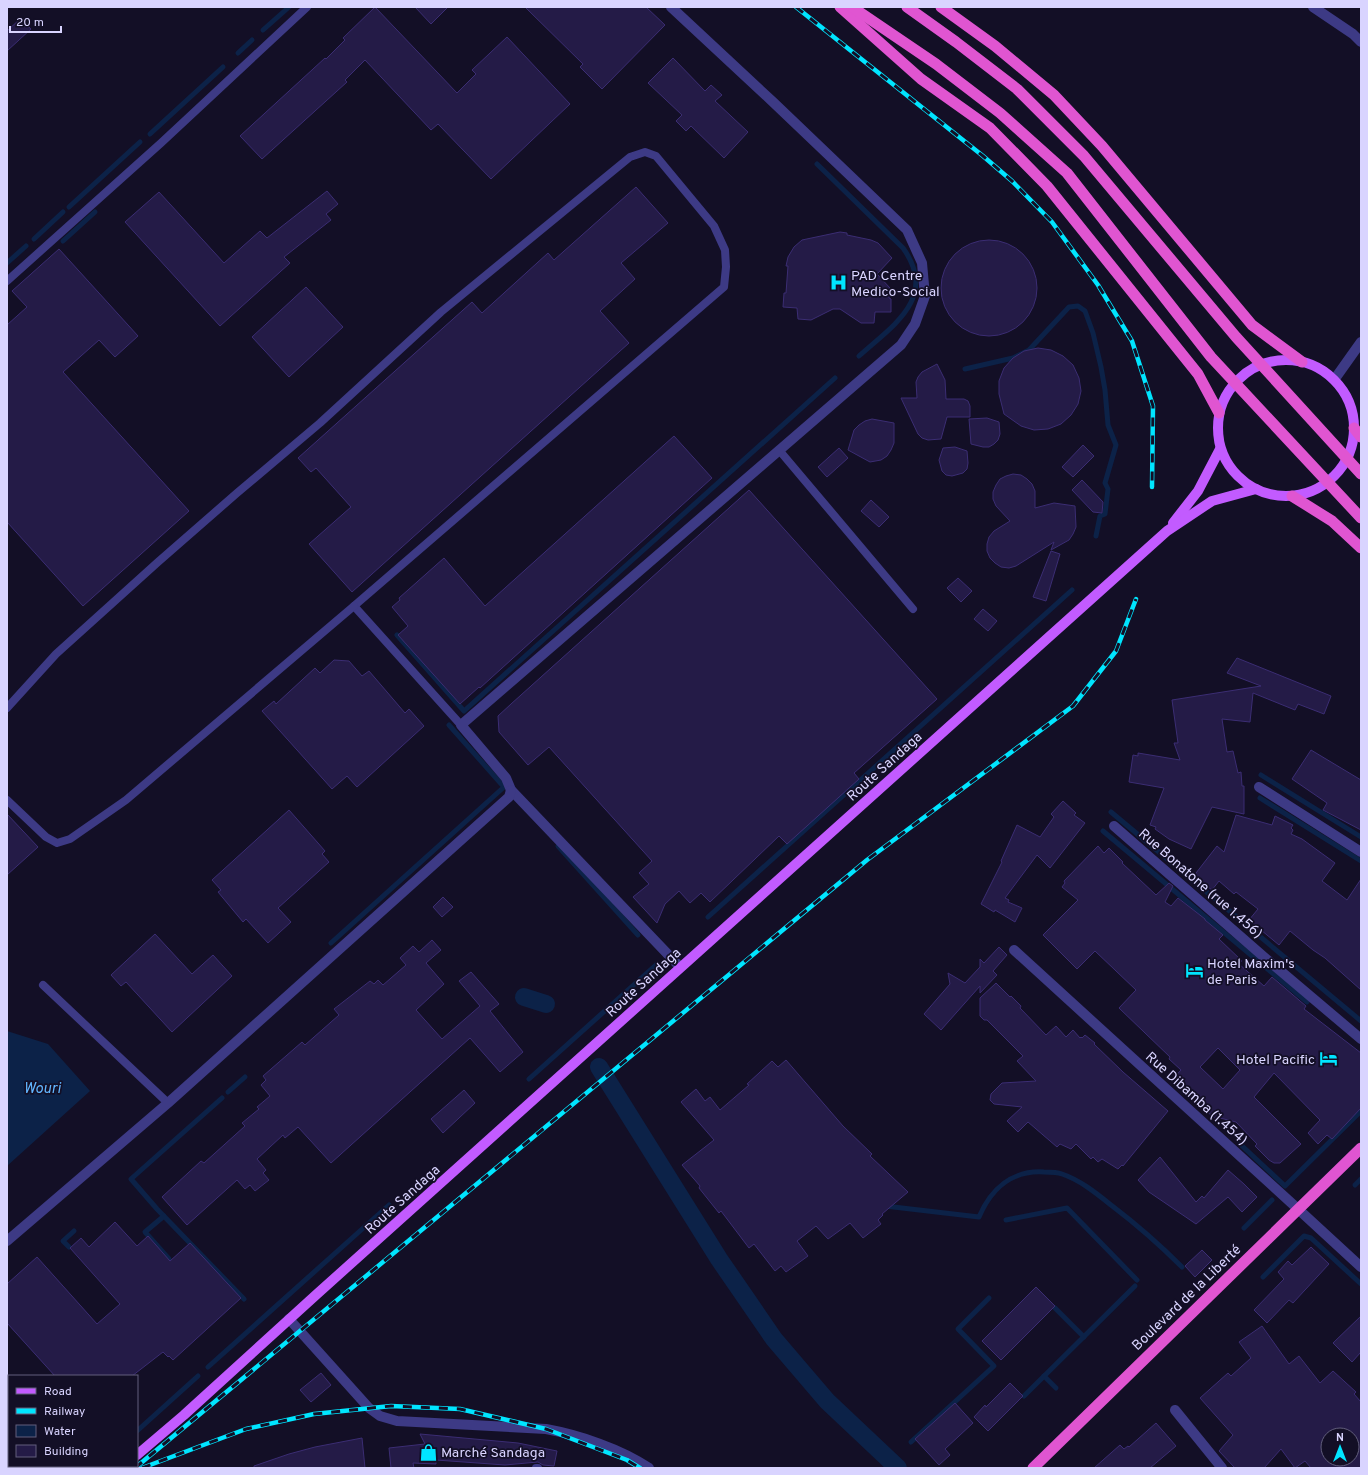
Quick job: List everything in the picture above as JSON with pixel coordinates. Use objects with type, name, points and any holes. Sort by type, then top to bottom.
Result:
[{"type":"highway","points":[[840,7],[921,79],[990,128],[1047,186],[1198,374],[1219,413]]},
{"type":"highway","points":[[852,7],[936,64],[1000,113],[1067,173],[1211,357],[1361,518]]},
{"type":"highway","points":[[907,7],[956,42],[1017,89],[1084,156],[1236,337],[1361,474]]},
{"type":"highway","points":[[941,7],[995,46],[1054,95],[1102,146],[1252,325],[1302,362]]},
{"type":"highway","points":[[1292,496],[1332,521],[1361,548]]},
{"type":"highway","name":"Boulevard de la Liberté","points":[[1034,1468],[1361,1148]]},
{"type":"main road","points":[[1284,360],[1302,362],[1319,369],[1334,380],[1345,394],[1352,410],[1358,433],[1342,466],[1329,481],[1311,491],[1292,496],[1273,495],[1256,490],[1244,482],[1234,473],[1226,461],[1220,448],[1217,430],[1219,413],[1226,396],[1236,381],[1250,370],[1267,363],[1284,360]]},
{"type":"main road","points":[[1167,531],[1198,491],[1220,448]]},
{"type":"main road","points":[[1167,531],[1212,501],[1256,490]]},
{"type":"main road","name":"Route Sandaga","points":[[138,1454],[184,1415],[680,967],[1167,531]]},
{"type":"street","points":[[671,7],[773,102],[906,230],[922,263],[925,296],[915,324],[901,345],[461,725],[506,778],[511,790],[680,967]]},
{"type":"street","points":[[1313,7],[1353,34],[1361,42]]},
{"type":"street","points":[[1334,380],[1361,342]]},
{"type":"street","points":[[1259,787],[1361,852]]},
{"type":"street","points":[[7,1241],[168,1103],[509,797],[511,790]]},
{"type":"street","name":"Rue Bonatone (rue 1.456)","points":[[1114,826],[1264,957],[1361,1039]]},
{"type":"street","name":"Rue Dibamba (1.454)","points":[[1014,950],[1361,1267]]},
{"type":"street","points":[[289,1320],[364,1403],[380,1416],[397,1421],[546,1429],[562,1432],[632,1457],[649,1468]]},
{"type":"street","points":[[1175,1410],[1222,1468]]},
{"type":"lane","points":[[7,281],[161,143],[307,7]]},
{"type":"lane","points":[[7,708],[56,654],[225,503],[320,423],[441,312],[630,157],[645,152],[656,156],[714,226],[725,250],[726,267],[724,287],[354,606],[126,800],[70,839],[57,843],[46,837],[7,800]]},
{"type":"lane","points":[[779,450],[913,609]]},
{"type":"lane","points":[[354,606],[461,725]]},
{"type":"lane","points":[[44,985],[168,1103]]},
{"type":"water","name":"Wouri","points":[[7,1031],[48,1044],[90,1091],[7,1166]]},
{"type":"building","points":[[375,7],[457,93],[476,74],[472,70],[507,37],[570,104],[491,179],[438,124],[431,130],[365,60],[345,80],[347,82],[262,159],[240,136],[325,58],[326,59],[345,40],[343,38]]},
{"type":"building","points":[[415,7],[448,7],[431,24]]},
{"type":"building","points":[[525,7],[646,7],[665,25],[602,89],[580,67],[583,64]]},
{"type":"building","points":[[20,19],[31,29],[7,51],[7,31]]},
{"type":"building","points":[[673,58],[705,91],[711,85],[722,95],[715,101],[748,132],[724,158],[691,126],[686,131],[676,121],[682,115],[648,83]]},
{"type":"building","points":[[636,187],[668,223],[621,263],[635,279],[600,311],[629,343],[352,592],[309,544],[351,507],[316,468],[311,472],[298,458],[472,302],[482,313],[548,253],[554,260]]},
{"type":"building","points":[[327,191],[338,204],[326,214],[331,220],[284,257],[290,263],[220,326],[125,222],[159,192],[224,263],[260,231],[267,238]]},
{"type":"building","name":"PAD Centre Medico-Social","points":[[840,232],[878,243],[892,258],[877,274],[890,288],[889,298],[891,299],[891,312],[875,312],[874,323],[861,323],[840,309],[833,309],[811,320],[798,319],[797,308],[783,307],[784,293],[786,293],[788,266],[786,266],[788,257],[794,247],[802,240]]},
{"type":"building","points":[[980,240],[998,240],[1008,243],[1016,248],[1029,261],[1034,269],[1037,279],[1037,297],[1034,307],[1023,322],[1016,328],[1008,333],[998,336],[980,336],[970,333],[962,328],[949,315],[944,307],[941,297],[941,279],[944,269],[949,261],[962,248],[970,243]]},
{"type":"building","points":[[59,249],[138,336],[115,357],[99,340],[63,372],[189,511],[83,606],[7,522],[7,325],[27,307],[12,291]]},
{"type":"building","points":[[306,287],[343,327],[289,377],[252,337]]},
{"type":"building","points":[[1038,348],[1051,350],[1063,356],[1073,365],[1079,378],[1081,391],[1078,404],[1071,415],[1061,424],[1048,429],[1034,430],[1021,426],[1004,414],[999,394],[999,381],[1004,368],[1013,358],[1024,351]]},
{"type":"building","points":[[937,364],[945,380],[946,399],[964,399],[968,401],[970,406],[970,417],[947,417],[941,439],[928,440],[922,438],[918,434],[901,398],[917,398],[916,382],[918,377],[922,372]]},
{"type":"building","points":[[987,418],[999,422],[1000,434],[998,440],[989,447],[971,444],[969,419]]},
{"type":"building","points":[[872,419],[894,423],[894,443],[887,456],[881,460],[870,462],[848,450],[854,430],[865,421]]},
{"type":"building","points":[[674,436],[712,478],[480,688],[479,687],[460,704],[398,635],[408,626],[392,607],[400,600],[399,598],[444,558],[485,606]]},
{"type":"building","points":[[1083,445],[1094,456],[1073,477],[1062,467]]},
{"type":"building","points":[[955,447],[967,451],[967,469],[963,473],[952,476],[946,475],[942,471],[939,460],[943,448]]},
{"type":"building","points":[[839,448],[848,458],[827,477],[818,467]]},
{"type":"building","points":[[1013,474],[1021,475],[1032,484],[1035,491],[1035,508],[1054,503],[1075,506],[1076,527],[1069,540],[1051,550],[1054,542],[1016,566],[1009,568],[1001,567],[990,558],[987,551],[987,544],[989,537],[994,531],[1010,521],[996,506],[993,499],[993,492],[1000,479]]},
{"type":"building","points":[[1082,480],[1103,502],[1102,513],[1093,512],[1072,490]]},
{"type":"building","points":[[749,490],[937,699],[854,773],[859,779],[787,844],[779,836],[710,902],[701,893],[690,903],[679,891],[665,904],[657,923],[633,897],[649,884],[639,873],[652,861],[549,747],[528,765],[499,732],[498,716]]},
{"type":"building","points":[[871,500],[889,517],[879,527],[861,511]]},
{"type":"building","points":[[1051,551],[1060,554],[1046,601],[1033,597]]},
{"type":"building","points":[[958,578],[972,591],[961,602],[947,588]]},
{"type":"building","points":[[983,609],[997,621],[988,631],[974,619]]},
{"type":"building","points":[[1237,658],[1331,696],[1324,714],[1298,704],[1295,710],[1253,693],[1250,722],[1222,719],[1227,752],[1233,751],[1238,773],[1241,772],[1242,786],[1244,786],[1244,814],[1212,807],[1191,849],[1169,839],[1155,829],[1156,827],[1150,825],[1164,788],[1129,782],[1133,755],[1138,756],[1138,753],[1180,760],[1174,743],[1178,743],[1172,700],[1261,686],[1227,673]]},
{"type":"building","points":[[334,660],[349,661],[362,676],[369,671],[405,713],[409,709],[424,726],[357,787],[347,776],[332,789],[262,711],[274,701],[276,704],[315,668],[320,673]]},
{"type":"building","points":[[1311,750],[1361,780],[1361,830],[1323,810],[1327,803],[1292,779]]},
{"type":"building","points":[[1063,801],[1076,813],[1074,815],[1085,823],[1050,868],[1037,855],[1005,898],[1009,900],[1008,902],[1022,908],[1015,922],[995,910],[994,912],[981,904],[1002,862],[1001,861],[1017,825],[1040,837],[1054,817],[1051,814]]},
{"type":"building","points":[[289,810],[325,851],[322,854],[329,862],[278,908],[291,922],[268,943],[246,919],[243,922],[218,892],[221,890],[212,880]]},
{"type":"building","points":[[7,814],[38,847],[7,875]]},
{"type":"building","points":[[1236,815],[1272,825],[1275,816],[1293,825],[1291,828],[1293,830],[1291,834],[1302,839],[1335,863],[1322,881],[1347,900],[1361,879],[1361,990],[1325,958],[1290,931],[1279,945],[1249,920],[1258,909],[1236,892],[1234,894],[1219,881],[1212,890],[1196,878],[1196,873],[1217,846],[1224,852]]},
{"type":"building","points":[[1098,846],[1104,853],[1109,848],[1123,862],[1122,863],[1156,895],[1169,883],[1173,886],[1165,902],[1171,906],[1178,898],[1223,935],[1219,939],[1242,961],[1239,964],[1264,986],[1272,977],[1306,1006],[1304,1009],[1361,1053],[1361,1108],[1332,1139],[1327,1135],[1318,1144],[1308,1133],[1320,1120],[1274,1073],[1254,1097],[1301,1144],[1280,1163],[1274,1163],[1269,1160],[1255,1146],[1257,1144],[1236,1122],[1220,1118],[1218,1121],[1205,1110],[1208,1107],[1187,1088],[1184,1092],[1171,1081],[1181,1070],[1169,1059],[1170,1057],[1119,1008],[1136,990],[1095,951],[1077,969],[1043,935],[1078,900],[1062,887],[1065,883],[1064,881]],"holes":[[[1218,1048],[1240,1070],[1223,1089],[1200,1067]]]},
{"type":"building","points":[[443,897],[453,907],[442,917],[433,907]]},
{"type":"building","points":[[155,934],[192,974],[213,955],[232,976],[172,1032],[126,982],[121,986],[111,975]]},
{"type":"building","points":[[432,940],[441,950],[426,963],[444,984],[416,1010],[442,1039],[480,1006],[459,981],[471,972],[499,1004],[490,1011],[523,1052],[500,1072],[470,1038],[331,1163],[298,1127],[285,1138],[283,1135],[257,1159],[266,1170],[263,1173],[269,1180],[255,1191],[250,1185],[245,1189],[237,1180],[187,1225],[162,1197],[201,1161],[204,1163],[245,1126],[242,1123],[259,1109],[257,1107],[270,1096],[261,1085],[266,1080],[263,1076],[302,1042],[305,1045],[339,1015],[334,1009],[370,981],[374,984],[378,980],[383,985],[406,965],[400,958],[413,946],[419,952]]},
{"type":"building","points":[[999,947],[1007,955],[993,971],[997,975],[980,993],[980,986],[941,1030],[924,1014],[950,984],[948,973],[965,983],[980,967],[980,959],[984,963]]},
{"type":"building","points":[[996,983],[1021,1006],[1020,1008],[1046,1035],[1056,1026],[1066,1037],[1073,1030],[1080,1038],[1085,1035],[1095,1043],[1094,1044],[1123,1072],[1168,1111],[1123,1166],[1122,1165],[1118,1169],[1102,1159],[1098,1162],[1093,1157],[1091,1159],[1076,1144],[1071,1149],[1060,1144],[1057,1147],[1028,1122],[1018,1132],[1007,1121],[1022,1107],[994,1104],[990,1100],[991,1094],[1002,1083],[1036,1081],[1017,1061],[1023,1056],[987,1020],[984,1020],[980,1016],[980,998]]},
{"type":"building","points":[[786,1060],[843,1126],[872,1154],[870,1156],[908,1192],[882,1214],[883,1215],[878,1220],[881,1224],[863,1238],[850,1223],[828,1239],[816,1226],[797,1241],[808,1256],[786,1272],[781,1266],[775,1271],[754,1244],[749,1248],[721,1211],[719,1213],[699,1188],[700,1186],[682,1165],[714,1140],[681,1102],[696,1089],[705,1101],[710,1097],[720,1110],[749,1085],[747,1084],[772,1061],[778,1067]]},
{"type":"building","points":[[464,1090],[475,1103],[443,1133],[431,1119]]},
{"type":"building","points":[[1160,1157],[1196,1202],[1202,1196],[1204,1198],[1228,1170],[1257,1197],[1242,1212],[1228,1197],[1196,1224],[1149,1192],[1138,1180]]},
{"type":"building","points":[[115,1222],[137,1246],[148,1236],[170,1261],[190,1243],[241,1298],[173,1360],[163,1352],[133,1375],[54,1375],[7,1323],[7,1284],[37,1257],[97,1324],[120,1304],[70,1248],[81,1238],[89,1247]]},
{"type":"building","points":[[1311,1247],[1329,1264],[1293,1303],[1289,1300],[1267,1323],[1254,1310],[1284,1279],[1278,1272],[1288,1261],[1292,1265]]},
{"type":"building","points":[[1202,1250],[1212,1260],[1195,1277],[1185,1266]]},
{"type":"building","points":[[1036,1287],[1055,1306],[1001,1360],[982,1341]]},
{"type":"building","points":[[1361,1316],[1361,1352],[1352,1362],[1333,1343]]},
{"type":"building","points":[[1262,1326],[1289,1364],[1299,1356],[1320,1383],[1333,1371],[1356,1392],[1354,1394],[1361,1402],[1361,1468],[1311,1468],[1305,1461],[1295,1468],[1281,1449],[1264,1468],[1235,1468],[1219,1451],[1233,1435],[1200,1398],[1228,1373],[1231,1376],[1251,1358],[1239,1342]]},
{"type":"building","points":[[321,1373],[331,1385],[311,1402],[300,1390]]},
{"type":"building","points":[[1010,1383],[1023,1396],[988,1431],[974,1417]]},
{"type":"building","points":[[955,1403],[973,1423],[945,1449],[950,1455],[939,1465],[915,1439]]},
{"type":"building","points":[[1156,1423],[1176,1446],[1150,1468],[1094,1468],[1120,1445],[1124,1449],[1128,1446],[1129,1447]]},
{"type":"building","points":[[420,1434],[518,1443],[557,1451],[554,1466],[543,1465],[538,1462],[505,1465],[436,1460],[436,1464],[413,1463],[414,1468],[391,1468],[389,1448],[425,1444]]},
{"type":"building","points":[[362,1438],[365,1468],[254,1468],[254,1466],[289,1454],[315,1447]]},
{"type":"waterway","points":[[263,30],[289,7]]},
{"type":"waterway","points":[[238,53],[252,40]]},
{"type":"waterway","points":[[150,134],[223,67]]},
{"type":"waterway","points":[[69,207],[140,142]]},
{"type":"waterway","points":[[817,164],[903,248],[913,266],[916,282],[914,296],[907,310],[885,334],[859,356]]},
{"type":"waterway","points":[[34,239],[63,212]]},
{"type":"waterway","points":[[63,241],[95,212]]},
{"type":"waterway","points":[[7,263],[26,246]]},
{"type":"waterway","points":[[965,369],[1013,358],[1029,350],[1069,307],[1078,306],[1085,311],[1093,333],[1101,367],[1105,390],[1108,425],[1116,445],[1105,483],[1108,489],[1105,514],[1100,516],[1096,536]]},
{"type":"waterway","points":[[397,635],[464,711],[835,378]]},
{"type":"waterway","points":[[708,917],[1072,590]]},
{"type":"waterway","points":[[331,943],[504,787],[449,725]]},
{"type":"waterway","points":[[1261,775],[1361,837]]},
{"type":"waterway","points":[[1260,798],[1361,861]]},
{"type":"waterway","points":[[1111,812],[1361,1021]]},
{"type":"waterway","points":[[1103,831],[1307,1002]]},
{"type":"waterway","points":[[558,846],[638,935]]},
{"type":"waterway","points":[[529,1079],[657,964]]},
{"type":"waterway","points":[[524,997],[546,1004]]},
{"type":"waterway","points":[[599,1067],[719,1259],[774,1339],[827,1401],[898,1468]]},
{"type":"waterway","points":[[228,1092],[245,1077]]},
{"type":"waterway","points":[[222,1098],[131,1179],[157,1209],[244,1299]]},
{"type":"waterway","points":[[1240,1144],[1285,1186],[1361,1111]]},
{"type":"waterway","points":[[885,1206],[979,1217],[990,1198],[1004,1183],[1022,1174],[1033,1172],[1058,1173],[1088,1187],[1100,1196],[1148,1235],[1182,1267]]},
{"type":"waterway","points":[[1355,1185],[1361,1179]]},
{"type":"waterway","points":[[1244,1228],[1272,1200]]},
{"type":"waterway","points":[[208,1367],[389,1205]]},
{"type":"waterway","points":[[1006,1220],[1067,1208],[1137,1280]]},
{"type":"waterway","points":[[164,1216],[145,1232],[169,1259]]},
{"type":"waterway","points":[[69,1247],[63,1241],[74,1231]]},
{"type":"waterway","points":[[1263,1277],[1304,1236],[1311,1238],[1361,1284]]},
{"type":"waterway","points":[[1024,1396],[1135,1286]]},
{"type":"waterway","points":[[911,1442],[994,1366],[958,1329],[989,1298]]},
{"type":"waterway","points":[[1055,1308],[1084,1337]]},
{"type":"waterway","points":[[138,1430],[198,1376]]},
{"type":"waterway","points":[[1044,1376],[1056,1388]]},
{"type":"railway","points":[[796,7],[983,156],[1012,181],[1052,222],[1098,285],[1132,341],[1153,406],[1152,487]]},
{"type":"railway","points":[[138,1466],[867,860],[1073,706],[1116,651],[1136,599]]},
{"type":"railway","points":[[142,1468],[246,1429],[314,1414],[391,1406],[460,1409],[546,1429],[627,1460],[640,1468]]},
{"type":"place","name":"PAD Centre Medico-Social","points":[[838,283]]},
{"type":"place","name":"Hotel Maxim's de Paris","points":[[1194,971]]},
{"type":"place","name":"Hotel Pacific","points":[[1328,1059]]},
{"type":"place","name":"Marché Sandaga","points":[[428,1452]]}]
